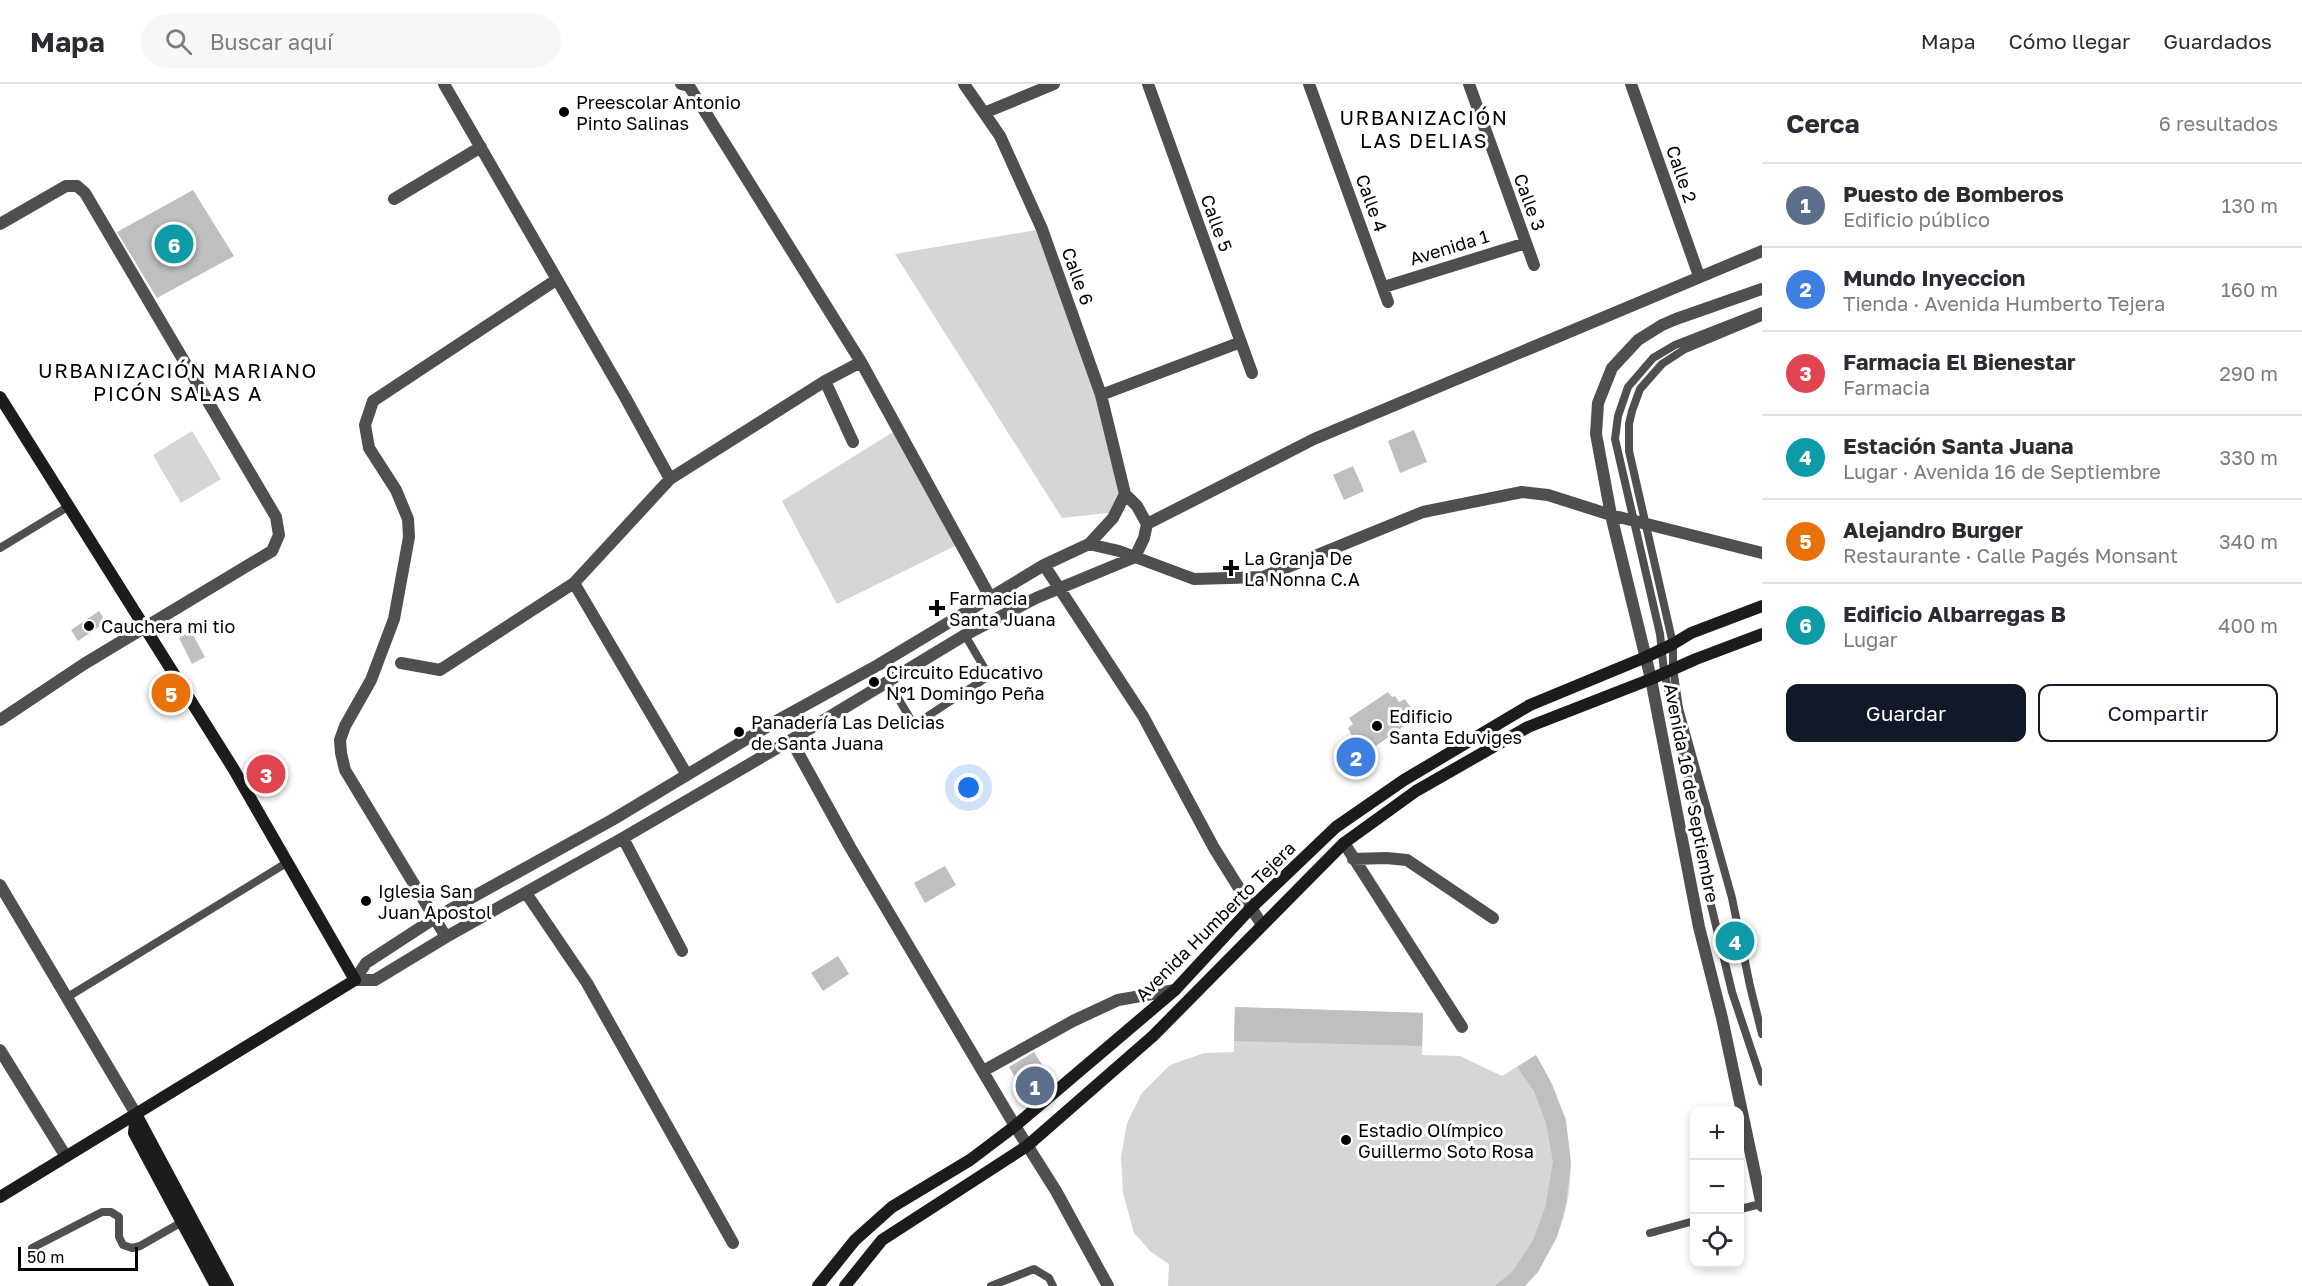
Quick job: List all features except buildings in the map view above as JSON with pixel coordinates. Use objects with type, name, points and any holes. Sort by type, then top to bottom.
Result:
[{"type":"street","points":[[444,84],[670,479]]},
{"type":"street","points":[[681,84],[689,86],[861,362],[990,597]]},
{"type":"street","name":"Calle 6","points":[[964,84],[1000,136],[1042,229],[1101,395],[1125,494]]},
{"type":"street","points":[[984,113],[1053,84]]},
{"type":"street","name":"Calle 5","points":[[1148,84],[1252,374]]},
{"type":"street","name":"Calle 4","points":[[1309,84],[1388,302]]},
{"type":"street","name":"Calle 3","points":[[1469,84],[1534,265]]},
{"type":"street","name":"Calle 2","points":[[1631,84],[1699,276]]},
{"type":"street","points":[[394,200],[481,147]]},
{"type":"street","points":[[0,224],[66,186],[76,186],[85,193],[276,517],[279,535],[273,551],[84,664],[0,720]]},
{"type":"street","name":"Avenida 1","points":[[1384,287],[1526,243]]},
{"type":"street","points":[[1147,524],[1314,440],[1762,251]]},
{"type":"street","points":[[446,937],[345,770],[340,753],[340,740],[345,726],[371,680],[394,619],[409,537],[408,519],[396,490],[369,448],[365,424],[373,401],[556,280]]},
{"type":"street","points":[[1651,679],[1611,515],[1595,425],[1598,403],[1612,368],[1629,347],[1662,325],[1762,289]]},
{"type":"street","points":[[1101,395],[1241,342]]},
{"type":"street","points":[[401,663],[440,670],[574,583],[670,479],[825,381],[861,362]]},
{"type":"street","points":[[825,381],[853,442]]},
{"type":"street","points":[[0,397],[233,768],[355,980]]},
{"type":"street","points":[[1089,544],[1136,557],[1194,579],[1263,577],[1423,512],[1522,492],[1548,495],[1611,515],[1762,553]]},
{"type":"street","points":[[0,1197],[65,1155],[355,980],[366,963],[435,918],[878,665],[1044,565],[1089,544],[1113,518],[1125,494],[1137,506],[1147,524],[1136,557],[1059,587],[965,635],[791,740],[375,980],[355,980]]},
{"type":"street","points":[[1044,565],[1143,716],[1214,848],[1262,925]]},
{"type":"street","points":[[574,583],[687,775]]},
{"type":"street","points":[[1646,657],[1691,633],[1762,606]]},
{"type":"street","name":"Avenida 16 de Septiembre","points":[[1762,634],[1651,679],[1699,927],[1722,1018],[1762,1205]]},
{"type":"street","name":"Avenida Humberto Tejera","points":[[818,1286],[855,1240],[892,1207],[970,1160],[1015,1126],[1174,990],[1251,909],[1336,827],[1404,780],[1530,705],[1646,657]]},
{"type":"street","name":"Avenida Humberto Tejera","points":[[845,1286],[882,1240],[1028,1146],[1153,1036],[1344,843],[1416,791],[1527,727],[1651,679]]},
{"type":"street","points":[[791,740],[850,847],[1056,1191],[1108,1286]]},
{"type":"street","points":[[623,838],[682,951]]},
{"type":"street","points":[[1344,843],[1462,1027]]},
{"type":"street","points":[[1353,858],[1407,860],[1493,918]]},
{"type":"street","points":[[0,885],[136,1114],[228,1286]]},
{"type":"street","points":[[526,893],[587,984],[733,1243]]},
{"type":"street","points":[[983,1071],[1073,1021],[1118,1000],[1174,990]]},
{"type":"street","points":[[0,1050],[65,1155]]},
{"type":"street","points":[[136,1114],[134,1133],[216,1286]]},
{"type":"lane","points":[[1762,311],[1665,350],[1646,364],[1628,387],[1618,416],[1615,439],[1639,521],[1667,647],[1669,670],[1711,905],[1732,992],[1762,1082]]},
{"type":"lane","points":[[1762,317],[1709,338],[1662,363],[1640,389],[1632,411],[1629,437],[1639,521],[1667,647],[1669,670],[1732,898],[1762,1034]]},
{"type":"lane","points":[[0,548],[69,506]]},
{"type":"lane","points":[[888,681],[914,725],[989,676],[965,635]]},
{"type":"lane","points":[[66,998],[288,862]]},
{"type":"lane","points":[[1744,1208],[1762,1205]]},
{"type":"lane","points":[[33,1248],[102,1212],[111,1212],[118,1217],[119,1237],[123,1245],[132,1248],[140,1246],[182,1222]]},
{"type":"lane","points":[[1650,1233],[1690,1222]]},
{"type":"lane","points":[[991,1286],[1034,1269],[1049,1278],[1053,1286]]},
{"type":"shaded area","points":[[1042,229],[1102,386],[1126,511],[1062,518],[895,254]]},
{"type":"shaded area","points":[[192,431],[221,479],[181,503],[153,455]]},
{"type":"shaded area","points":[[893,432],[957,545],[837,604],[782,501]]},
{"type":"shaded area","name":"Estadio Olímpico Guillermo Soto Rosa","points":[[1235,1007],[1423,1013],[1422,1055],[1460,1056],[1502,1076],[1536,1055],[1557,1099],[1564,1121],[1569,1143],[1569,1189],[1565,1212],[1557,1236],[1525,1286],[1168,1286],[1169,1264],[1151,1252],[1134,1233],[1123,1193],[1121,1157],[1127,1123],[1142,1093],[1170,1065],[1204,1053],[1234,1052]]},
{"type":"place","name":"Preescolar Antonio Pinto Salinas","points":[[564,112]]},
{"type":"place","name":"Edificio Albarregas B","points":[[174,244]]},
{"type":"place","name":"La Granja De La Nonna C.A","points":[[1231,568]]},
{"type":"place","name":"Farmacia Santa Juana","points":[[937,608]]},
{"type":"place","name":"Cauchera mi tio","points":[[89,626]]},
{"type":"place","name":"Circuito Educativo Nº1 Domingo Peña","points":[[874,682]]},
{"type":"place","name":"Alejandro Burger","points":[[171,693]]},
{"type":"place","name":"Edificio Santa Eduviges","points":[[1377,726]]},
{"type":"place","name":"Panadería Las Delicias de Santa Juana","points":[[739,732]]},
{"type":"place","name":"Mundo Inyeccion","points":[[1356,757]]},
{"type":"place","name":"Farmacia El Bienestar","points":[[266,774]]},
{"type":"place","name":"Iglesia San Juan Apostol","points":[[366,901]]},
{"type":"place","name":"Estación Santa Juana","points":[[1735,941]]},
{"type":"place","name":"Puesto de Bomberos","points":[[1035,1086]]},
{"type":"place","name":"Estadio Olímpico Guillermo Soto Rosa","points":[[1346,1140]]},
{"type":"district","name":"URBANIZACIÓN LAS DELIAS","points":[[1424,128]]},
{"type":"district","name":"URBANIZACIÓN MARIANO PICÓN SALAS A","points":[[178,382]]}]
